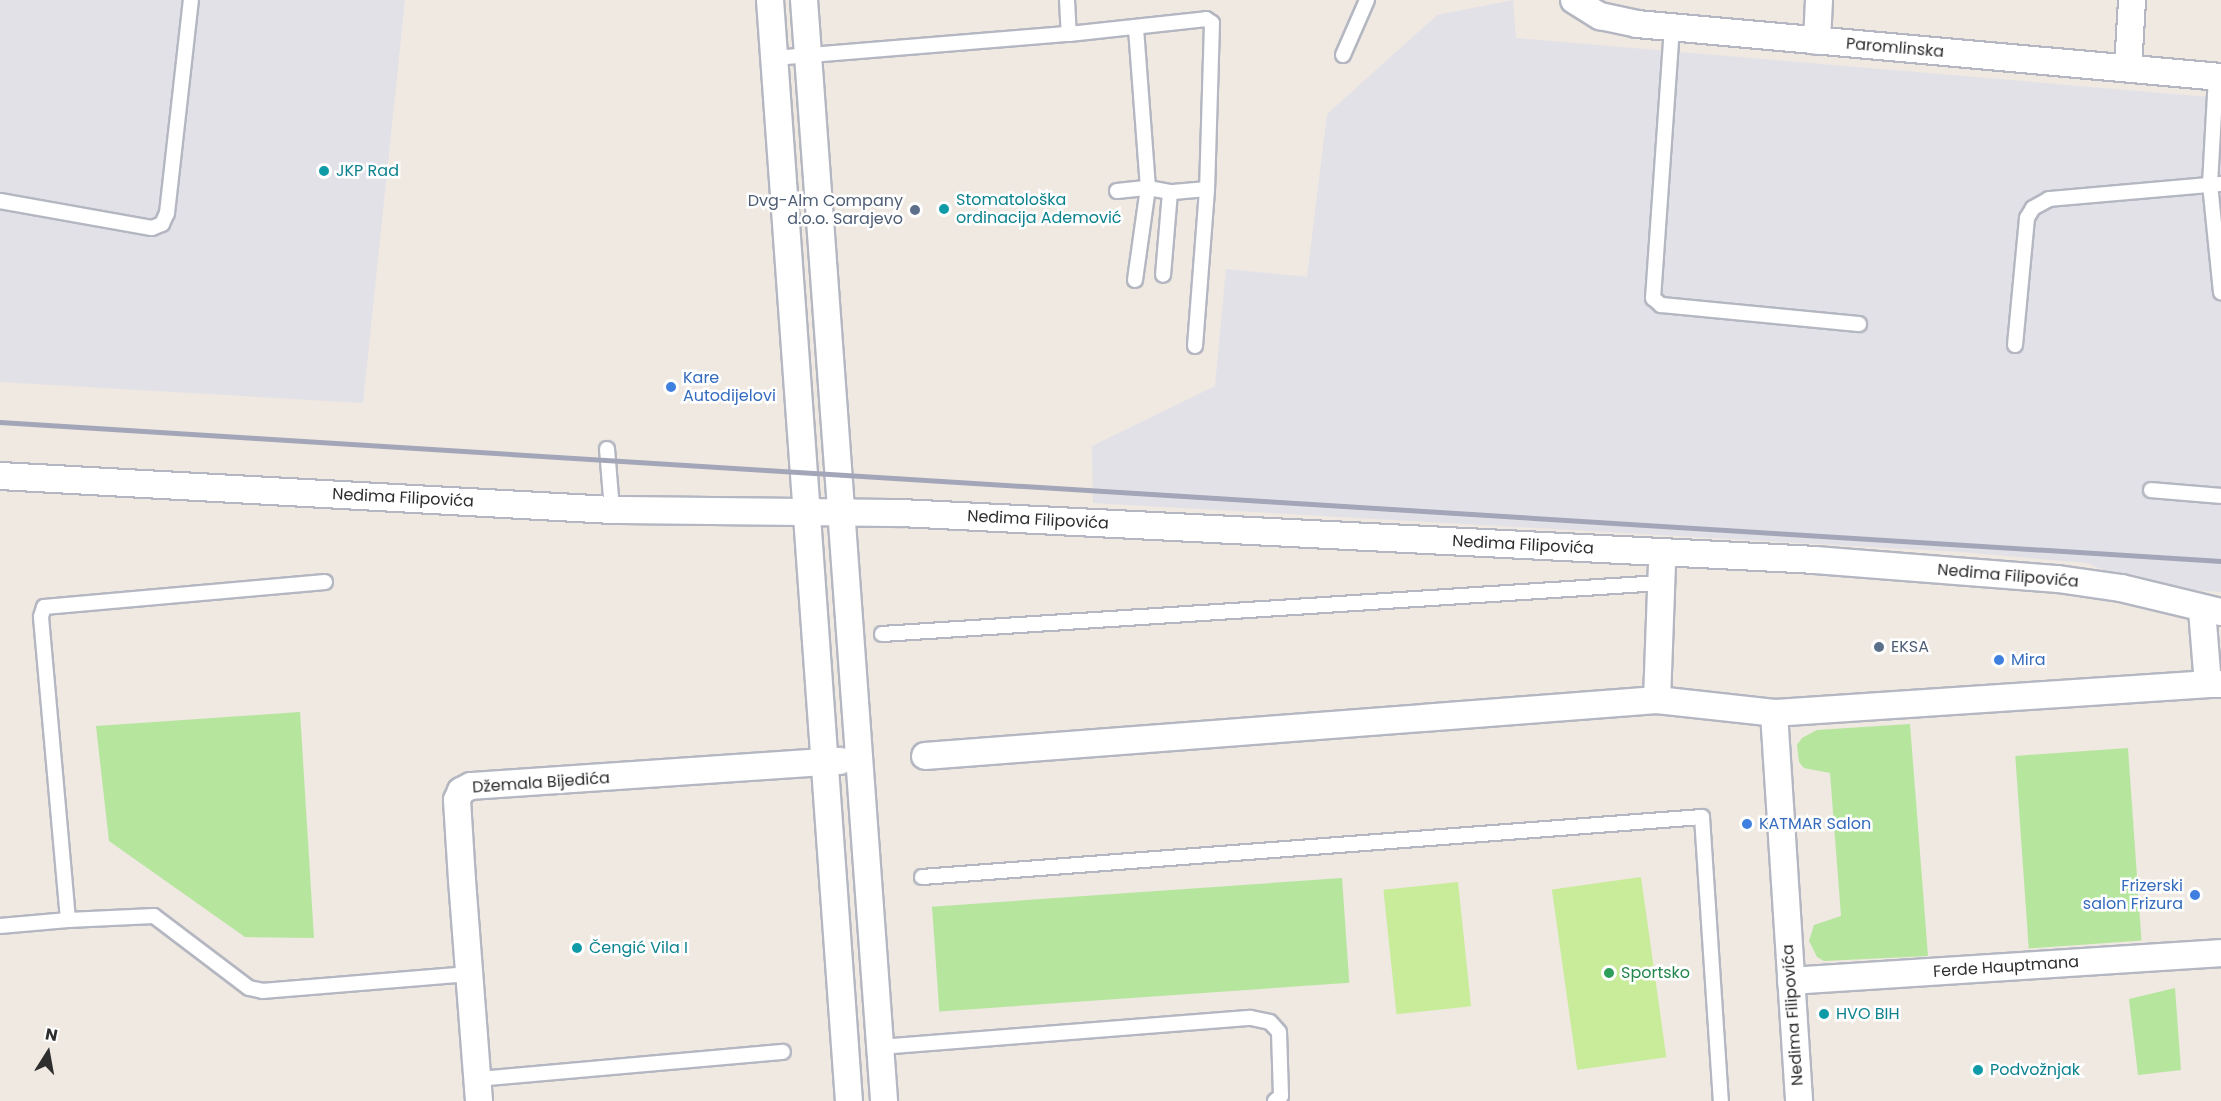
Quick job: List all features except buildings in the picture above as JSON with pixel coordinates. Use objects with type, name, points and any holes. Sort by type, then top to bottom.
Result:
[{"type":"street","points":[[770,0],[849,1101]]},
{"type":"street","points":[[804,0],[884,1101]]},
{"type":"street","name":"Paromlinska","points":[[1574,0],[1600,16],[1672,27],[2219,77]]},
{"type":"street","points":[[1816,41],[1819,0]]},
{"type":"street","points":[[2128,68],[2132,0]]},
{"type":"street","name":"Nedima Filipovića","points":[[0,476],[612,510],[840,513],[1815,560],[2058,579],[2121,588],[2211,611],[2215,684],[1774,713],[1657,700],[925,756]]},
{"type":"street","points":[[1657,700],[1661,575]]},
{"type":"street","name":"Nedima Filipovića","points":[[1774,713],[1798,1101]]},
{"type":"street","name":"Džemala Bijedića","points":[[479,1090],[468,974],[457,800],[461,791],[471,786],[860,760]]},
{"type":"street","name":"Ferde Hauptmana","points":[[1791,981],[2221,953]]},
{"type":"lane","points":[[0,201],[152,228],[162,224],[167,213],[191,0]]},
{"type":"lane","points":[[1067,0],[1069,34]]},
{"type":"lane","points":[[1343,55],[1367,0]]},
{"type":"lane","points":[[774,58],[1069,34],[1206,19],[1212,23],[1207,189],[1195,346]]},
{"type":"lane","points":[[1135,280],[1148,188],[1136,27]]},
{"type":"lane","points":[[1672,27],[1653,298],[1661,306],[1859,324]]},
{"type":"lane","points":[[2219,77],[2216,184],[2221,292]]},
{"type":"lane","points":[[2015,345],[2027,218],[2033,208],[2049,199],[2216,184]]},
{"type":"lane","points":[[1117,191],[1148,188],[1170,192],[1207,189]]},
{"type":"lane","points":[[1163,275],[1170,192]]},
{"type":"lane","points":[[607,449],[612,510]]},
{"type":"lane","points":[[2151,490],[2221,496]]},
{"type":"lane","points":[[882,634],[1661,575]]},
{"type":"lane","points":[[68,920],[41,617],[44,607],[325,582]]},
{"type":"lane","points":[[921,877],[1702,817],[1721,1101]]},
{"type":"lane","points":[[0,926],[154,916],[249,988],[263,991],[468,974]]},
{"type":"lane","points":[[880,1047],[1251,1018],[1270,1022],[1279,1032],[1281,1095],[1275,1101]]},
{"type":"lane","points":[[479,1090],[783,1052]]},
{"type":"shaded area","points":[[0,0],[405,0],[363,403],[0,382]]},
{"type":"shaded area","points":[[1513,0],[1516,38],[2221,98],[2221,592],[2143,587],[2087,563],[1961,552],[1093,503],[1092,446],[1215,386],[1226,269],[1307,277],[1327,114],[1437,15]]},
{"type":"green space","points":[[300,712],[314,938],[245,937],[109,841],[96,726]]},
{"type":"green space","points":[[1910,724],[1928,956],[1824,961],[1817,957],[1809,941],[1814,925],[1841,916],[1830,773],[1804,768],[1799,762],[1797,745],[1802,738],[1817,730]]},
{"type":"green space","points":[[2128,748],[2141,941],[2029,948],[2015,756]]},
{"type":"green space","name":"Sportsko","points":[[1641,877],[1666,1057],[1577,1070],[1552,890]]},
{"type":"green space","points":[[1342,878],[1349,983],[939,1011],[932,907]]},
{"type":"green space","points":[[1458,882],[1471,1006],[1396,1014],[1383,890]]},
{"type":"green space","points":[[2175,988],[2181,1070],[2138,1075],[2129,999]]},
{"type":"railway","points":[[0,422],[2221,561]]},
{"type":"place","name":"JKP Rad","points":[[324,171]]},
{"type":"place","name":"Stomatološka ordinacija Ademović","points":[[944,209]]},
{"type":"place","name":"Dvg-Alm Company d.o.o. Sarajevo","points":[[915,210]]},
{"type":"place","name":"Kare Autodijelovi","points":[[671,387]]},
{"type":"place","name":"EKSA","points":[[1879,647]]},
{"type":"place","name":"Mira","points":[[1999,660]]},
{"type":"place","name":"KATMAR Salon","points":[[1747,824]]},
{"type":"place","name":"Frizerski salon Frizura","points":[[2195,895]]},
{"type":"place","name":"Čengić Vila I","points":[[577,948]]},
{"type":"place","name":"Sportsko","points":[[1609,973]]},
{"type":"place","name":"HVO BIH","points":[[1824,1014]]},
{"type":"place","name":"Podvožnjak","points":[[1978,1070]]}]
